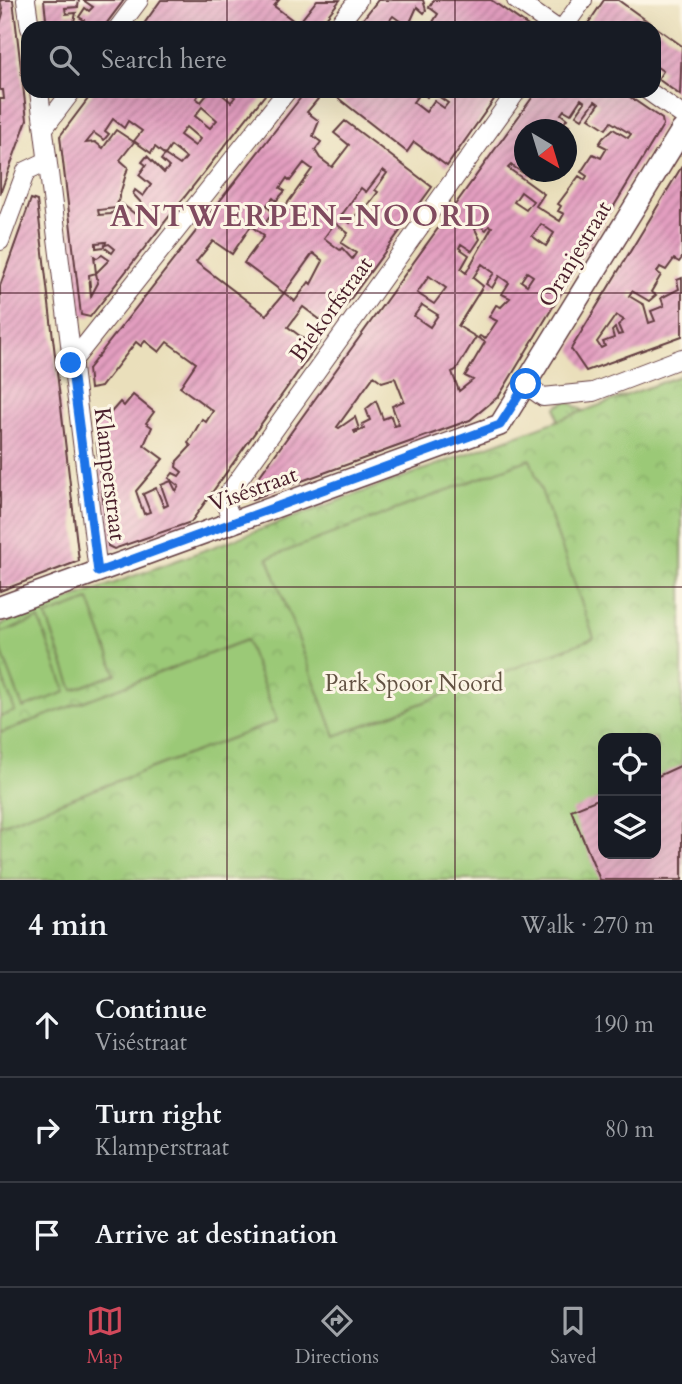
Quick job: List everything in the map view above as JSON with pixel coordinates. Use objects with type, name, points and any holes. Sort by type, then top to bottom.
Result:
[{"type":"street","points":[[26,0],[29,21]]},
{"type":"street","points":[[123,21],[139,0]]},
{"type":"street","points":[[342,21],[358,0]]},
{"type":"street","points":[[516,0],[546,21]]},
{"type":"street","points":[[567,21],[583,0]]},
{"type":"street","name":"Klamperstraat","points":[[40,98],[98,572]]},
{"type":"street","points":[[44,128],[67,98]]},
{"type":"street","points":[[71,363],[281,98]]},
{"type":"street","name":"Biekorfstraat","points":[[233,524],[224,500],[512,98]]},
{"type":"street","points":[[658,98],[682,114]]},
{"type":"street","name":"Oranjestraat","points":[[513,405],[682,130]]},
{"type":"street","points":[[0,241],[26,171],[47,160]]},
{"type":"street","points":[[526,384],[542,397],[593,392],[682,358]]},
{"type":"street","name":"Viséstraat","points":[[0,607],[500,425],[513,405]]},
{"type":"green space","name":"Park Spoor Noord","points":[[682,375],[682,880],[0,880],[0,625]]},
{"type":"green space","points":[[567,401],[584,411],[558,421],[556,407]]},
{"type":"green space","points":[[530,459],[594,638],[335,736],[268,558]]},
{"type":"green space","points":[[89,600],[116,674],[73,690],[46,616]]},
{"type":"green space","points":[[39,619],[66,692],[23,708],[0,647],[0,633]]},
{"type":"green space","points":[[246,640],[277,721],[0,825],[0,733]]},
{"type":"green space","points":[[0,671],[15,711],[0,717]]},
{"type":"building","points":[[0,0],[13,0],[21,69],[21,98],[24,98],[27,120],[0,194],[0,99],[4,99],[3,90],[0,90],[0,24],[3,13]]},
{"type":"building","points":[[44,0],[79,0],[78,7],[65,8],[66,14],[76,13],[74,21],[46,21]]},
{"type":"building","points":[[83,0],[124,0],[108,21],[83,21],[79,17],[85,8],[89,11],[93,7]]},
{"type":"building","points":[[161,0],[279,0],[274,6],[294,21],[146,21]]},
{"type":"building","points":[[317,0],[340,0],[324,21],[300,21]]},
{"type":"building","points":[[378,0],[423,0],[426,10],[424,13],[417,7],[411,21],[400,21],[393,16],[389,21],[362,21]]},
{"type":"building","points":[[434,0],[491,0],[521,21],[434,21],[438,14],[429,7]]},
{"type":"building","points":[[604,0],[618,0],[647,21],[590,21]]},
{"type":"building","points":[[661,31],[682,46],[680,95],[661,81]]},
{"type":"building","points":[[89,98],[196,98],[201,102],[204,98],[226,98],[231,102],[234,98],[262,98],[90,317],[81,315],[60,136]],"holes":[[[202,107],[217,120],[210,128],[195,116]],[[113,119],[124,128],[128,121],[142,131],[134,141],[151,153],[155,147],[165,155],[161,160],[169,167],[164,173],[147,156],[142,162],[146,165],[139,175],[151,185],[143,196],[135,190],[133,194],[146,208],[139,217],[122,204],[111,214],[99,215],[98,210],[116,208],[128,167],[120,160],[134,142],[116,130],[103,148],[95,142],[86,143],[94,133],[104,140],[109,134],[105,131]],[[186,127],[200,139],[195,146],[180,135]],[[171,146],[186,158],[180,165],[165,155]],[[106,242],[105,245],[109,244],[115,249],[112,253],[104,247],[96,248],[96,243]],[[102,255],[109,260],[96,273],[94,256],[97,258]],[[96,273],[98,283],[91,296],[89,275]]]},
{"type":"building","points":[[301,98],[318,99],[307,112],[319,121],[313,136],[321,142],[315,150],[320,158],[332,167],[349,145],[334,133],[345,121],[432,187],[330,327],[303,307],[288,327],[312,345],[318,338],[321,340],[191,522],[114,549],[108,546],[94,419],[106,418],[120,402],[124,406],[133,395],[154,412],[146,423],[152,427],[144,445],[163,459],[136,491],[144,514],[150,512],[143,494],[156,488],[164,507],[168,505],[161,485],[171,481],[176,491],[179,486],[169,478],[173,473],[179,476],[182,472],[176,467],[177,461],[191,446],[188,443],[202,419],[206,422],[213,411],[180,387],[196,363],[167,342],[159,352],[145,341],[141,346],[136,342],[101,387],[90,389],[88,369]],"holes":[[[304,163],[312,169],[271,226],[266,222],[273,212],[266,206],[273,198],[276,201],[285,191],[280,188],[287,178],[290,181]],[[383,170],[387,173],[375,190],[378,192],[360,216],[357,214],[350,223],[341,216],[361,188],[366,192]],[[335,223],[348,233],[341,243],[356,253],[352,259],[342,248],[340,250],[324,238]],[[251,226],[264,236],[244,263],[284,293],[266,315],[196,262],[213,241],[232,254]],[[313,253],[323,261],[311,284],[309,282],[295,301],[284,293]]]},
{"type":"building","points":[[338,98],[416,98],[413,102],[426,112],[434,101],[444,108],[448,103],[441,98],[495,98],[447,166],[414,142],[407,152]]},
{"type":"building","points":[[532,98],[631,98],[662,119],[663,125],[499,396],[470,420],[252,499],[248,492],[514,123],[514,167],[511,165],[508,168],[514,172],[514,182],[527,182],[544,194],[536,206],[560,221],[564,214],[558,211],[561,206],[558,204],[579,176],[585,180],[587,176],[581,172],[593,154],[601,158],[607,148],[599,144],[603,138],[613,129],[628,138],[631,134],[611,122],[606,129],[589,118],[599,104],[595,101],[582,119],[576,115],[585,102],[581,99],[571,114],[564,110],[561,114],[567,119],[517,119]],"holes":[[[521,192],[533,201],[526,210],[514,202]],[[541,224],[554,233],[546,246],[532,236]],[[478,225],[486,230],[489,226],[492,227],[466,273],[461,269],[469,255],[459,248],[461,244],[472,251],[480,239],[475,229]],[[482,264],[494,273],[486,284],[492,288],[499,276],[509,283],[502,294],[510,298],[501,307],[496,305],[489,317],[497,321],[485,339],[480,336],[478,338],[485,342],[465,376],[473,380],[459,391],[452,372],[456,370],[476,337],[458,326],[483,286],[473,278]],[[527,272],[533,276],[527,285],[521,281]],[[429,276],[446,288],[434,304],[417,293]],[[422,305],[438,315],[430,327],[414,316]],[[374,376],[382,382],[395,378],[404,401],[392,406],[399,425],[394,426],[391,416],[383,419],[376,401],[366,409],[370,420],[362,424],[364,429],[355,433],[354,431],[359,429],[355,417],[337,427]]]},
{"type":"building","points":[[682,166],[682,258],[679,262],[674,259],[666,270],[660,267],[657,272],[661,275],[651,292],[656,295],[649,301],[632,291],[629,296],[644,305],[649,323],[655,321],[651,311],[664,306],[661,298],[679,289],[677,280],[682,278],[682,336],[586,371],[571,349]],"holes":[[[616,315],[624,320],[618,325],[622,334],[618,335],[615,328],[612,331],[614,338],[603,342],[605,346],[601,348],[597,342]]]},
{"type":"building","points":[[31,199],[37,201],[79,561],[0,591],[0,286]]},
{"type":"building","points":[[682,765],[682,880],[600,880],[571,810],[598,799],[598,859],[661,859],[661,775]]},
{"type":"district","name":"ANTWERPEN-NOORD","points":[[301,216]]},
{"type":"route","points":[[71,363],[98,572],[500,425],[526,384]]}]
